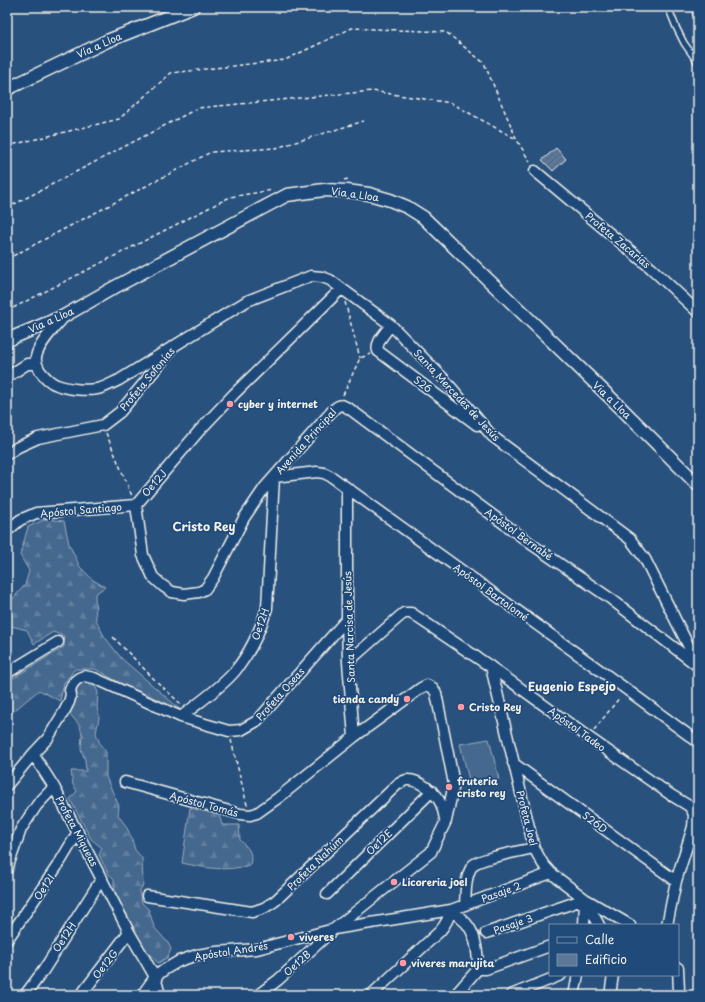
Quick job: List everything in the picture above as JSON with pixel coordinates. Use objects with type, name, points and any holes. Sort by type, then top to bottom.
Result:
[{"type":"street","name":"Vía a Lloa","points":[[7,89],[107,41],[193,7]]},
{"type":"street","name":"Profeta Zacarías","points":[[535,171],[651,268],[698,312]]},
{"type":"street","name":"Via a Lloa","points":[[7,341],[64,316],[287,195],[324,190],[369,194],[407,207],[423,217],[618,405],[698,485]]},
{"type":"street","name":"Santa Mercedes de Jesús","points":[[36,364],[46,378],[56,385],[83,390],[98,389],[119,380],[247,301],[311,276],[322,277],[330,280],[391,325],[444,379],[492,436],[630,539],[645,559],[698,666]]},
{"type":"street","name":"Oe12J","points":[[274,477],[265,487],[244,518],[213,578],[205,589],[199,592],[184,594],[172,592],[153,577],[143,555],[136,505],[199,431],[234,394],[341,289]]},
{"type":"street","points":[[7,377],[27,364],[36,364],[36,357],[42,343],[64,316]]},
{"type":"street","points":[[378,351],[378,343],[391,325]]},
{"type":"street","name":"Profeta Sofonías","points":[[7,454],[38,438],[103,425],[120,412],[176,345]]},
{"type":"street","name":"S26","points":[[378,351],[492,436]]},
{"type":"street","name":"Avenida Principal","points":[[274,477],[339,405]]},
{"type":"street","name":"Apóstol Bernabé","points":[[339,405],[344,405],[534,546],[611,599],[698,666]]},
{"type":"street","name":"Apóstol Bartolomé","points":[[274,477],[317,472],[324,473],[332,477],[698,742]]},
{"type":"street","name":"Oe12H","points":[[185,714],[234,672],[253,644],[262,624],[266,608],[274,477]]},
{"type":"street","name":"Santa Narcisa de Jesús","points":[[347,488],[348,662],[354,737]]},
{"type":"street","name":"Apóstol Santiago","points":[[7,531],[20,520],[36,513],[136,505]]},
{"type":"street","name":"Apóstol Tadeo","points":[[348,662],[404,613],[411,613],[491,667],[588,737],[688,806],[694,815],[693,827],[676,881],[667,924]]},
{"type":"street","name":"Profeta Oseas","points":[[33,754],[48,738],[65,710],[71,695],[70,690],[72,685],[75,681],[84,676],[89,676],[228,731],[241,730],[257,721],[347,619]]},
{"type":"street","points":[[7,673],[58,642]]},
{"type":"street","name":"Profeta Joel","points":[[491,667],[534,848],[550,873],[585,899],[628,924]]},
{"type":"street","points":[[334,929],[431,852],[446,821],[454,784],[436,693],[433,688],[427,685],[420,688],[354,737]]},
{"type":"street","name":"Apóstol Tomás","points":[[125,782],[240,814],[250,815],[257,813],[278,798],[354,737]]},
{"type":"street","points":[[7,785],[33,754]]},
{"type":"street","name":"Profeta Miqueas","points":[[33,754],[54,787],[129,932],[155,977],[160,995]]},
{"type":"street","name":"S26D","points":[[513,763],[676,881]]},
{"type":"street","name":"Profeta Nahúm","points":[[147,896],[252,912],[264,908],[274,901],[398,784],[406,780],[414,781],[432,791]]},
{"type":"street","points":[[7,869],[22,828],[37,805],[54,787]]},
{"type":"street","points":[[432,791],[441,804],[446,821]]},
{"type":"street","name":"Oe12E","points":[[327,894],[432,791]]},
{"type":"street","name":"Oe12l","points":[[7,940],[60,862],[78,832]]},
{"type":"street","points":[[465,905],[466,885],[469,872],[477,862],[534,848]]},
{"type":"street","name":"Pasaje 2","points":[[451,910],[550,873]]},
{"type":"street","name":"Oe12H","points":[[26,995],[102,878]]},
{"type":"street","points":[[584,924],[585,899]]},
{"type":"street","points":[[585,899],[598,924]]},
{"type":"street","name":"Pasaje 3","points":[[486,933],[585,899]]},
{"type":"street","points":[[334,929],[451,910]]},
{"type":"street","points":[[451,910],[466,923],[470,930],[478,954],[478,969],[455,995]]},
{"type":"street","points":[[371,995],[440,931],[446,924],[451,910]]},
{"type":"street","name":"Apóstol Andrés","points":[[155,977],[179,962],[197,955],[257,949],[334,929]]},
{"type":"street","name":"Oe12B","points":[[258,995],[278,980],[334,929]]},
{"type":"street","name":"Oe12G","points":[[81,995],[129,932]]},
{"type":"street","points":[[478,969],[486,969],[549,946]]},
{"type":"street","points":[[511,995],[558,976]]},
{"type":"street","points":[[574,995],[578,976]]},
{"type":"street","points":[[610,995],[613,976]]},
{"type":"street","points":[[678,976],[678,995]]},
{"type":"street","points":[[142,995],[155,977]]},
{"type":"lane","points":[[668,7],[684,43],[698,64]]},
{"type":"path","points":[[7,146],[119,119],[171,73],[285,60],[352,28],[446,32],[484,63],[517,140],[535,171]]},
{"type":"path","points":[[7,208],[198,108],[372,91],[451,103],[517,140]]},
{"type":"path","points":[[7,259],[211,152],[276,148],[364,122]]},
{"type":"path","points":[[340,180],[348,179]]},
{"type":"path","points":[[7,311],[230,196],[278,190]]},
{"type":"path","points":[[339,405],[360,358],[341,289]]},
{"type":"path","points":[[360,358],[378,351]]},
{"type":"path","points":[[103,425],[136,505]]},
{"type":"path","points":[[113,637],[154,679],[185,714]]},
{"type":"path","points":[[588,737],[626,689]]},
{"type":"path","points":[[228,731],[250,815]]},
{"type":"green space","points":[[46,519],[64,521],[69,544],[80,567],[93,580],[105,587],[95,594],[96,620],[104,636],[121,658],[181,710],[122,684],[95,669],[75,669],[64,683],[60,701],[39,690],[7,716],[7,682],[64,647],[64,636],[53,632],[34,644],[27,630],[7,625],[7,605],[25,585],[29,571],[20,555],[28,527]]},
{"type":"green space","points":[[83,682],[94,684],[98,692],[97,707],[99,718],[96,733],[100,744],[106,752],[106,777],[119,806],[118,815],[126,826],[135,850],[142,858],[143,885],[139,892],[142,903],[149,910],[154,927],[168,943],[171,949],[168,957],[158,963],[144,949],[117,897],[114,879],[108,873],[99,855],[102,848],[91,839],[70,799],[77,791],[73,785],[71,771],[86,771],[85,760],[81,749],[82,734],[80,726],[69,713],[75,702],[77,686]]},
{"type":"green space","points":[[489,739],[499,779],[470,784],[460,744]]},
{"type":"green space","points":[[190,808],[219,815],[222,825],[239,825],[240,840],[248,848],[251,854],[250,865],[224,869],[207,868],[182,863]]},
{"type":"building","points":[[691,7],[698,7],[698,15],[693,16]]},
{"type":"building","points":[[556,148],[566,159],[553,171],[542,160]]},
{"type":"place","name":"cyber y internet","points":[[230,404]]},
{"type":"place","name":"tienda candy","points":[[407,699]]},
{"type":"place","name":"Cristo Rey","points":[[461,707]]},
{"type":"place","name":"fruteria cristo rey","points":[[449,787]]},
{"type":"place","name":"Licoreria joel","points":[[394,882]]},
{"type":"place","name":"viveres","points":[[291,937]]},
{"type":"place","name":"viveres marujita","points":[[403,963]]},
{"type":"district","name":"Cristo Rey","points":[[204,527]]},
{"type":"district","name":"Eugenio Espejo","points":[[572,687]]}]
